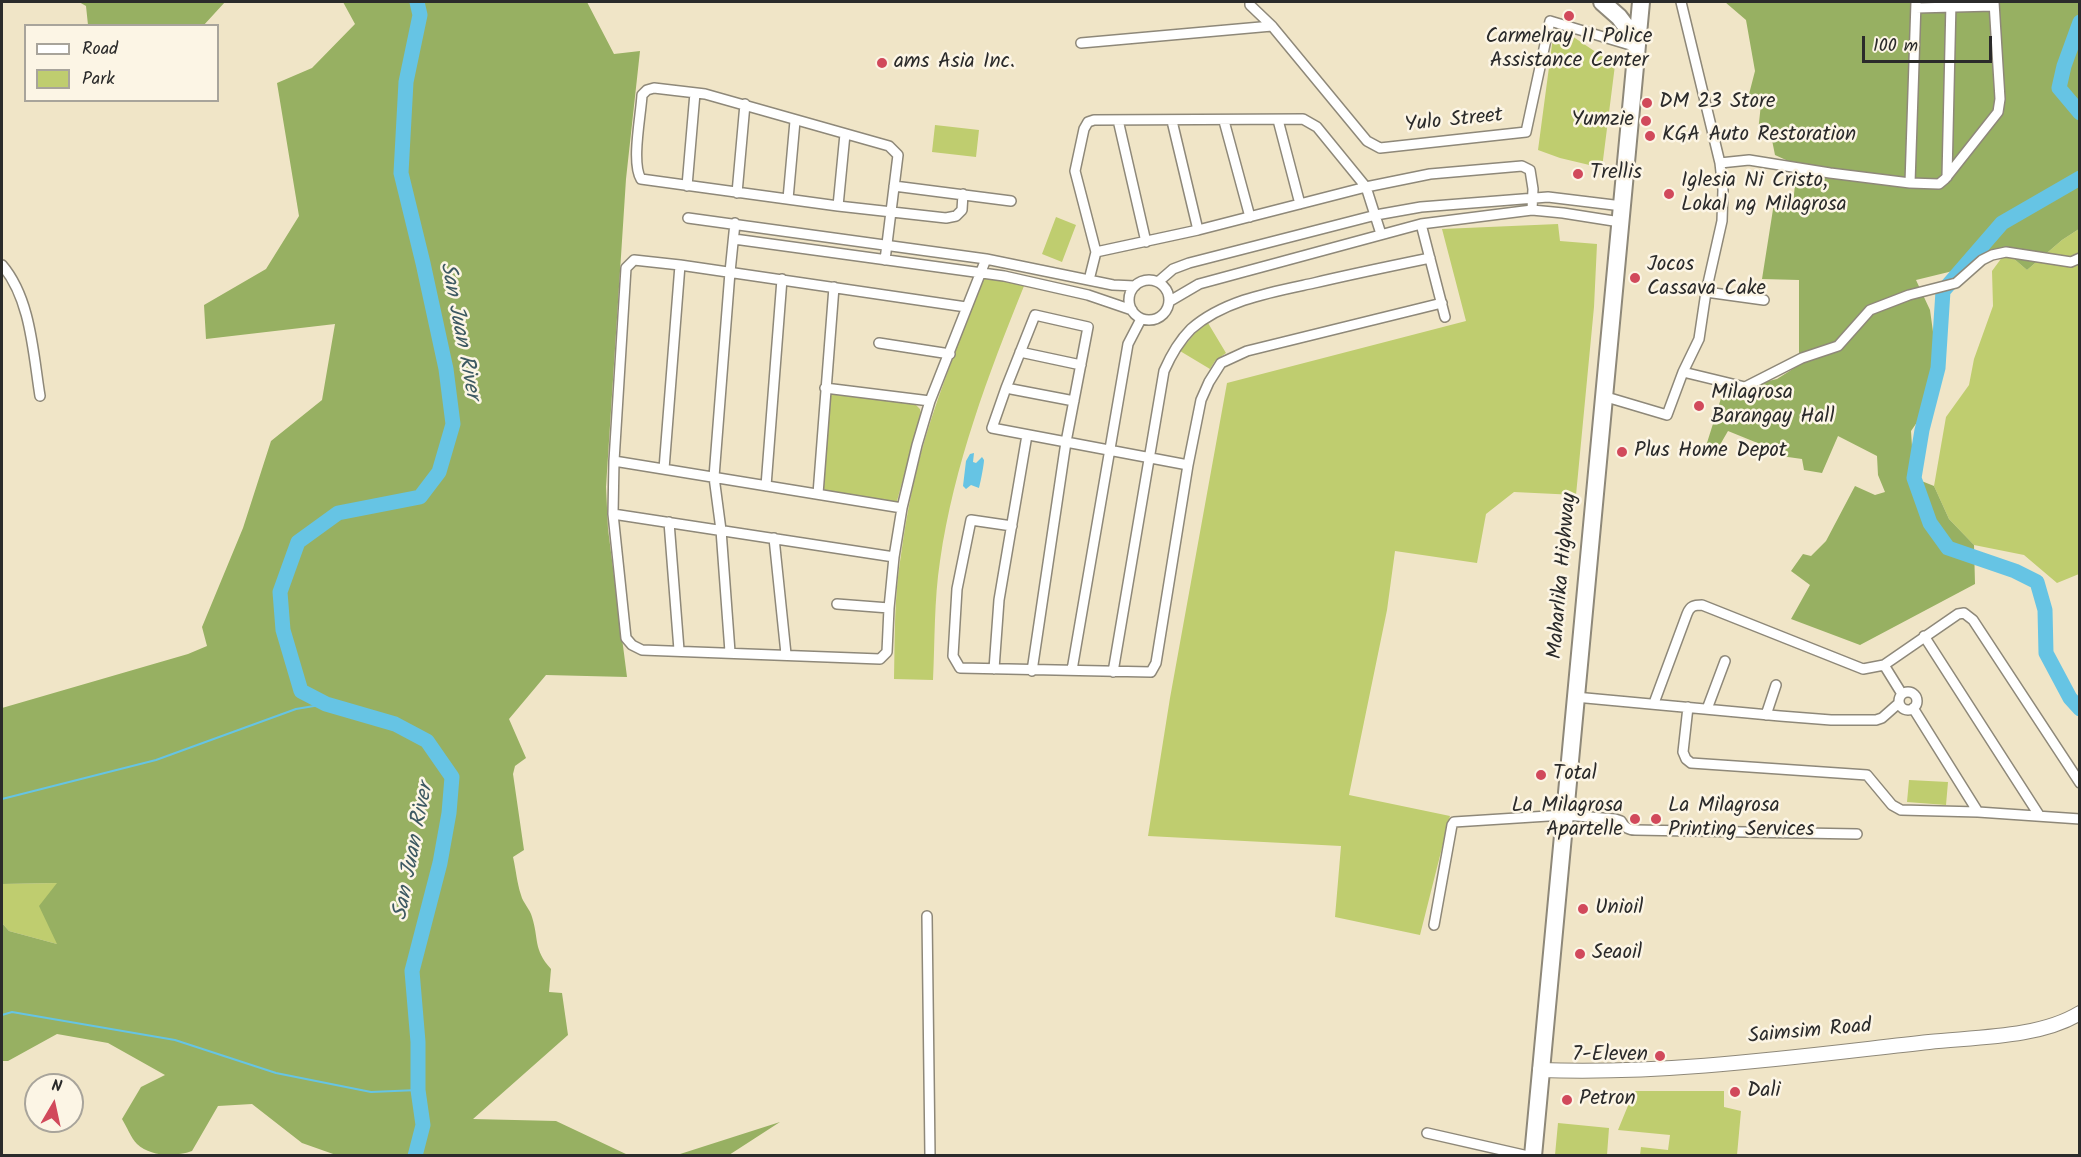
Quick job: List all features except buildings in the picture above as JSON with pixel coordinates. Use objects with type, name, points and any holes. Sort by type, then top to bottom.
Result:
[{"type":"highway","points":[[1602,2],[1618,16],[1637,44]]},
{"type":"highway","name":"Maharlika Highway","points":[[1533,1155],[1641,2]]},
{"type":"street","name":"Yulo Street","points":[[1250,2],[1367,141],[1380,148],[1526,132],[1550,21],[1637,44]]},
{"type":"street","points":[[1603,396],[1667,415],[1683,372],[1699,339],[1706,292],[1722,221],[1723,190],[1720,163],[1682,2]]},
{"type":"street","points":[[1947,177],[1950,4]]},
{"type":"street","points":[[1720,163],[1749,160],[1820,172],[1910,183],[1939,184],[1996,118],[1998,112],[2000,99],[1993,4],[1916,5],[1910,183]]},
{"type":"street","points":[[1081,43],[1272,26]]},
{"type":"street","points":[[885,260],[891,212],[894,186],[898,155],[889,146],[795,121],[745,104],[695,93],[654,88],[646,90],[642,95],[637,162],[641,179],[838,206],[891,212],[946,218],[957,216],[962,210],[963,194]]},
{"type":"street","points":[[687,186],[695,93]]},
{"type":"street","points":[[737,193],[745,104]]},
{"type":"street","points":[[1089,280],[1096,252],[1075,171],[1084,129],[1088,122],[1094,120],[1303,119],[1317,127],[1366,187],[1381,234]]},
{"type":"street","points":[[1118,120],[1146,242]]},
{"type":"street","points":[[1278,120],[1300,204]]},
{"type":"street","points":[[788,199],[795,121]]},
{"type":"street","points":[[1172,121],[1198,230]]},
{"type":"street","points":[[1224,121],[1250,217]]},
{"type":"street","points":[[838,206],[844,134]]},
{"type":"street","points":[[1096,252],[1198,230],[1366,187],[1430,174],[1522,166],[1530,170],[1532,210]]},
{"type":"street","points":[[894,186],[1011,201]]},
{"type":"street","points":[[1158,282],[1173,269],[1189,263],[1376,215],[1420,207],[1533,197],[1562,198],[1621,214]]},
{"type":"street","points":[[1170,301],[1199,284],[1421,224],[1532,210],[1621,214]]},
{"type":"street","points":[[688,218],[986,259],[1113,285],[1135,286],[1146,280],[1158,282],[1167,290],[1170,301],[1165,314],[1154,320],[1141,319],[1132,310],[1088,295],[980,272],[734,240]]},
{"type":"street","points":[[730,652],[721,530],[714,477],[735,223]]},
{"type":"street","points":[[1421,224],[1445,317]]},
{"type":"street","points":[[1683,372],[1745,387],[1757,383],[1802,358],[1838,346],[1870,310],[1935,287],[1956,283],[1982,260],[1992,255],[2006,252],[2072,262],[2079,258]]},
{"type":"street","points":[[1113,672],[1164,371],[1173,351],[1191,330],[1208,317],[1238,302],[1284,289],[1430,258]]},
{"type":"street","points":[[966,307],[680,265],[634,260],[626,268],[614,460],[614,514],[626,638],[632,645],[642,650],[880,659],[887,652],[888,608],[902,508],[930,401],[986,259]]},
{"type":"street","points":[[2,265],[12,278],[26,316],[40,396]]},
{"type":"street","points":[[664,469],[680,265]]},
{"type":"street","points":[[766,486],[782,279]]},
{"type":"street","points":[[1132,310],[1129,297],[1135,286]]},
{"type":"street","points":[[818,494],[834,287]]},
{"type":"street","points":[[1706,292],[1764,300]]},
{"type":"street","points":[[1012,526],[971,520],[957,589],[953,656],[960,668],[1151,672],[1156,663],[1188,465],[1201,400],[1221,363],[1247,351],[1442,303]]},
{"type":"street","points":[[1032,671],[1066,442],[1088,327],[1035,315],[992,428],[1027,435],[1066,442],[1109,450],[1188,465]]},
{"type":"street","points":[[1072,670],[1128,344],[1141,319]]},
{"type":"street","points":[[879,343],[950,354]]},
{"type":"street","points":[[1020,352],[1081,365]]},
{"type":"street","points":[[825,388],[930,401]]},
{"type":"street","points":[[1006,388],[1074,401]]},
{"type":"street","points":[[994,669],[999,600],[1027,435]]},
{"type":"street","points":[[614,460],[902,508]]},
{"type":"street","points":[[614,514],[894,556]]},
{"type":"street","points":[[669,522],[680,650]]},
{"type":"street","points":[[774,538],[786,654]]},
{"type":"street","points":[[837,604],[888,608]]},
{"type":"street","points":[[1654,703],[1689,608],[1694,605],[1702,605],[1856,667],[1870,669],[1884,664],[1958,614],[1964,613],[1969,615],[2079,783]]},
{"type":"street","points":[[1924,636],[2039,815]]},
{"type":"street","points":[[1707,709],[1725,661]]},
{"type":"street","points":[[1575,697],[1831,720],[1876,720],[1901,699],[1909,692],[1915,696],[1917,702],[1913,708],[1904,709],[1901,699],[1884,664]]},
{"type":"street","points":[[1766,715],[1776,686]]},
{"type":"street","points":[[1688,707],[1683,752],[1691,763],[1867,775],[1892,805],[1901,810],[2039,815],[2079,819]]},
{"type":"street","points":[[1913,708],[1978,812]]},
{"type":"street","points":[[1434,925],[1454,822],[1564,815],[1615,819],[1621,821],[1629,830],[1857,834]]},
{"type":"street","points":[[927,916],[930,1155]]},
{"type":"street","name":"Saimsim Road","points":[[1540,1070],[1626,1071],[1877,1048],[2037,1029],[2057,1025],[2079,1013]]},
{"type":"street","points":[[1427,1133],[1528,1155]]},
{"type":"green space","points":[[79,2],[225,2],[205,24],[88,24],[86,6]]},
{"type":"green space","points":[[343,2],[587,2],[614,54],[640,51],[626,179],[606,487],[608,529],[627,677],[546,675],[509,719],[526,758],[515,766],[513,774],[524,850],[513,857],[522,898],[532,917],[541,956],[551,969],[549,992],[562,993],[568,1035],[473,1119],[556,1121],[628,1155],[336,1155],[302,1143],[252,1104],[218,1106],[192,1151],[178,1154],[156,1154],[137,1144],[122,1119],[141,1087],[165,1075],[108,1043],[57,1034],[8,1061],[2,1061],[2,923],[9,931],[57,944],[39,906],[57,883],[2,884],[2,708],[188,654],[207,646],[202,627],[243,528],[271,441],[322,400],[335,324],[206,339],[204,305],[266,269],[299,216],[277,83],[312,68],[355,24]]},
{"type":"green space","points":[[1725,2],[2079,2],[2079,229],[2062,240],[2027,270],[2006,252],[1961,269],[1916,280],[1930,310],[1938,368],[1927,408],[1911,431],[1914,478],[1934,486],[1949,519],[1974,545],[1975,584],[1860,645],[1791,619],[1810,585],[1791,571],[1803,554],[1811,556],[1826,541],[1855,486],[1875,495],[1885,492],[1878,475],[1877,456],[1838,436],[1822,473],[1804,470],[1802,459],[1767,454],[1760,444],[1728,431],[1717,450],[1706,446],[1723,392],[1777,379],[1799,365],[1799,280],[1762,279],[1774,203],[1793,204],[1797,165],[1775,155],[1772,140],[1758,132],[1761,104],[1747,102],[1755,71],[1746,20]]},
{"type":"green space","points":[[1555,34],[1572,36],[1615,65],[1602,168],[1538,150]]},
{"type":"green space","points":[[935,125],[979,130],[976,157],[932,152]]},
{"type":"green space","points":[[1056,217],[1076,225],[1062,262],[1042,254]]},
{"type":"green space","points":[[1558,224],[1560,241],[1597,244],[1594,307],[1576,495],[1514,492],[1486,514],[1477,563],[1395,551],[1387,610],[1349,795],[1450,816],[1420,935],[1335,917],[1341,846],[1148,836],[1170,698],[1227,383],[1466,321],[1442,229]]},
{"type":"green space","points":[[2079,229],[2079,574],[2057,583],[2024,555],[1974,545],[1949,519],[1934,486],[1946,417],[1969,385],[1974,359],[1993,306],[1992,271],[2006,252],[2027,270],[2062,240]]},
{"type":"green space","points":[[985,276],[1024,286],[985,387],[954,490],[938,576],[933,680],[894,679],[897,586],[914,482],[939,397]]},
{"type":"green space","points":[[1208,323],[1226,353],[1215,361],[1210,369],[1180,351],[1196,332]]},
{"type":"green space","points":[[829,395],[915,404],[920,409],[921,413],[897,501],[826,492],[823,487]]},
{"type":"green space","points":[[1909,780],[1948,782],[1946,805],[1907,802]]},
{"type":"green space","points":[[58,883],[57,944],[9,931],[2,923],[2,884]]},
{"type":"green space","points":[[1634,1091],[1724,1091],[1724,1107],[1741,1111],[1737,1155],[1640,1155],[1641,1147],[1668,1150],[1670,1135],[1618,1130]]},
{"type":"green space","points":[[780,1122],[729,1155],[677,1155]]},
{"type":"green space","points":[[1558,1123],[1609,1128],[1607,1155],[1555,1155]]},
{"type":"water","points":[[974,453],[973,462],[976,463],[982,457],[984,460],[979,488],[971,485],[966,489],[963,486],[966,461],[970,454]]},
{"type":"waterway","name":"San Juan River","points":[[415,1156],[423,1125],[418,1090],[418,1042],[412,971],[440,863],[449,813],[452,777],[427,741],[395,724],[326,704],[301,691],[283,630],[280,592],[298,542],[338,513],[420,497],[439,472],[453,424],[446,369],[401,173],[406,82],[420,15],[417,2]]},
{"type":"waterway","points":[[2080,22],[2064,66],[2059,88],[2080,113]]},
{"type":"waterway","points":[[2080,178],[2002,223],[1943,291],[1938,368],[1922,430],[1914,478],[1930,523],[1948,548],[2015,571],[2037,582],[2045,610],[2046,653],[2070,698],[2080,709]]},
{"type":"waterway","points":[[2,799],[156,760],[296,709],[326,704]]},
{"type":"waterway","points":[[2,1015],[12,1012],[175,1040],[276,1073],[371,1092],[418,1090]]},
{"type":"place","name":"Carmelray II Police Assistance Center","points":[[1569,16]]},
{"type":"place","name":"ams Asia Inc.","points":[[882,63]]},
{"type":"place","name":"DM 23 Store","points":[[1647,103]]},
{"type":"place","name":"Yumzie","points":[[1646,121]]},
{"type":"place","name":"KGA Auto Restoration","points":[[1650,136]]},
{"type":"place","name":"Trellis","points":[[1578,174]]},
{"type":"place","name":"Iglesia Ni Cristo, Lokal ng Milagrosa","points":[[1669,194]]},
{"type":"place","name":"Jocos Cassava Cake","points":[[1635,278]]},
{"type":"place","name":"Milagrosa Barangay Hall","points":[[1699,406]]},
{"type":"place","name":"Plus Home Depot","points":[[1622,452]]},
{"type":"place","name":"Total","points":[[1541,775]]},
{"type":"place","name":"La Milagrosa Apartelle","points":[[1635,819]]},
{"type":"place","name":"La Milagrosa Printing Services","points":[[1656,819]]},
{"type":"place","name":"Unioil","points":[[1583,909]]},
{"type":"place","name":"Seaoil","points":[[1580,954]]},
{"type":"place","name":"7-Eleven","points":[[1660,1056]]},
{"type":"place","name":"Dali","points":[[1735,1092]]},
{"type":"place","name":"Petron","points":[[1567,1100]]}]
